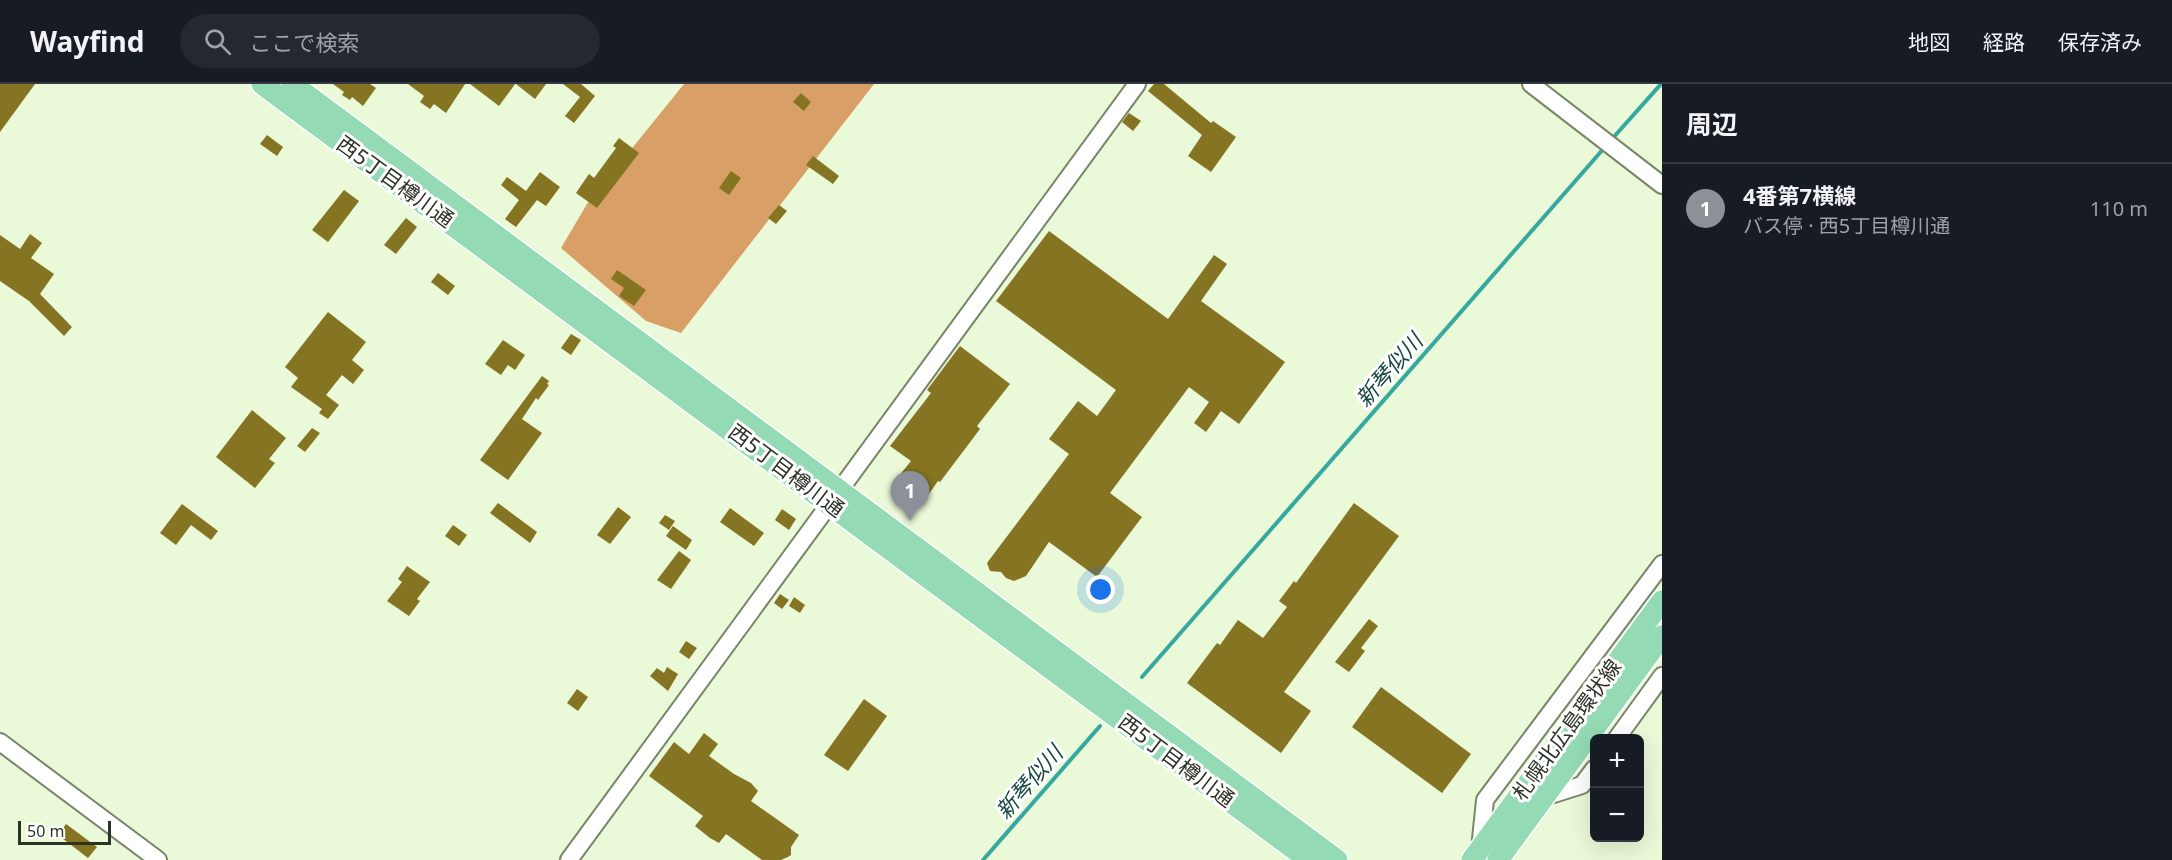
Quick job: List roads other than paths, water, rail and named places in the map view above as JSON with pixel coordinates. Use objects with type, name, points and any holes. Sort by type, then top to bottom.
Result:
[{"type":"main road","name":"西5丁目樽川通","points":[[262,84],[1337,860]]},
{"type":"main road","name":"西5丁目樽川通","points":[[292,84],[835,496],[1309,860]]},
{"type":"main road","name":"札幌北広島環状線","points":[[1483,857],[1662,601]]},
{"type":"main road","name":"札幌北広島環状線","points":[[1483,857],[1544,797],[1662,636]]},
{"type":"street","points":[[569,860],[1137,84]]},
{"type":"street","points":[[1531,84],[1662,186]]},
{"type":"street","points":[[1483,857],[1485,800],[1662,564]]},
{"type":"street","points":[[1620,734],[1662,676]]},
{"type":"street","points":[[0,742],[158,860]]},
{"type":"street","points":[[1544,797],[1582,785],[1590,774]]},
{"type":"waterway","name":"新琴似川","points":[[1612,139],[1661,84]]},
{"type":"waterway","name":"新琴似川","points":[[1142,677],[1605,147]]},
{"type":"waterway","name":"新琴似川","points":[[983,860],[1100,726]]},
{"type":"place","name":"4番第7横線","points":[[910,521]]}]
